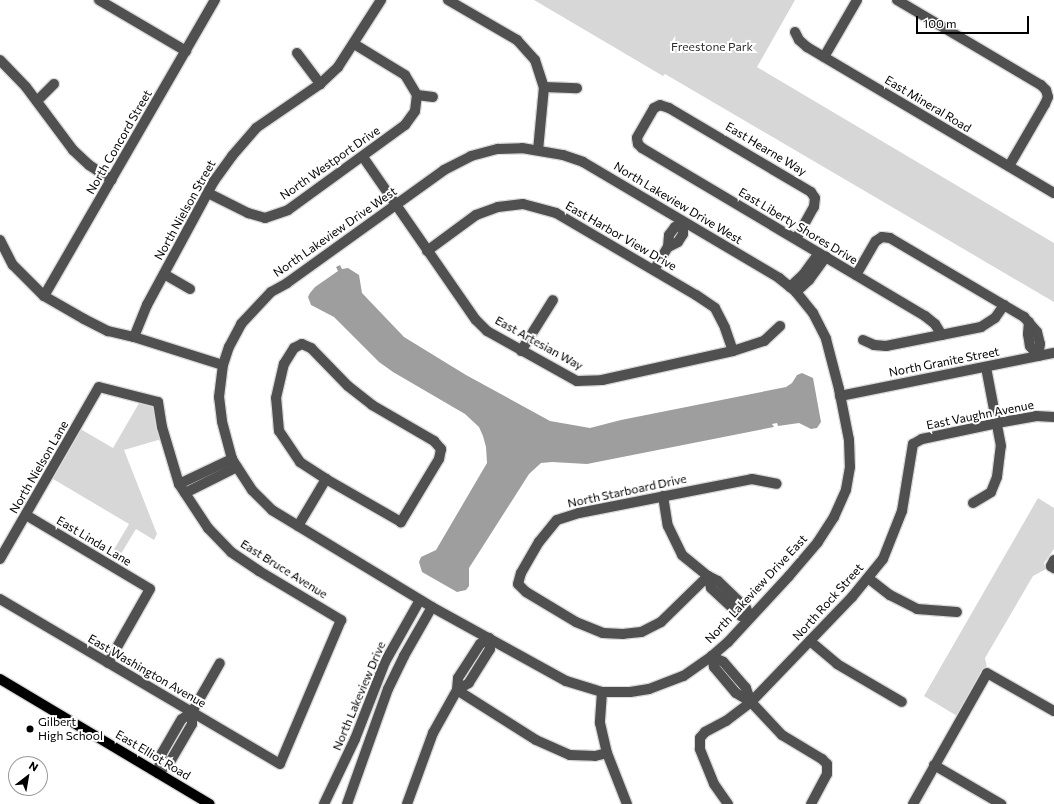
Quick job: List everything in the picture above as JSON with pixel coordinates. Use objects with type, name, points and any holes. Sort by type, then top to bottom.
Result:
[{"type":"main road","name":"East Elliot Road","points":[[0,679],[210,804]]},
{"type":"street","points":[[99,0],[186,52]]},
{"type":"street","name":"North Concord Street","points":[[44,296],[215,0]]},
{"type":"street","name":"North Nielson Street","points":[[134,338],[147,305],[208,193],[232,156],[256,128],[320,84],[338,67],[381,0]]},
{"type":"street","points":[[448,0],[517,40],[535,60],[544,87],[538,150]]},
{"type":"street","points":[[824,57],[857,0]]},
{"type":"street","points":[[897,0],[1041,85],[1048,94],[1045,104],[1009,166]]},
{"type":"street","name":"East Mineral Road","points":[[795,32],[803,44],[1054,193]]},
{"type":"street","points":[[354,44],[405,75],[417,95],[433,97]]},
{"type":"street","points":[[297,53],[320,84]]},
{"type":"street","points":[[0,60],[37,101],[73,150],[89,165],[112,180]]},
{"type":"street","points":[[37,101],[54,84]]},
{"type":"street","points":[[544,87],[577,88]]},
{"type":"street","name":"North Westport Drive","points":[[208,193],[248,214],[265,218],[288,210],[363,157],[405,125],[415,111],[417,95]]},
{"type":"street","name":"East Hearne Way","points":[[638,144],[637,135],[652,111],[660,105],[669,108],[811,192],[815,198],[815,205],[796,239]]},
{"type":"street","name":"East Liberty Shores Drive","points":[[638,144],[644,150],[925,316],[935,324],[942,335]]},
{"type":"street","name":"North Lakeview Drive West","points":[[427,604],[298,526],[267,505],[252,490],[234,463],[222,421],[219,397],[223,365],[229,347],[241,324],[271,292],[287,283],[444,170],[471,156],[498,149],[538,150],[563,155],[583,162],[779,278],[793,290]]},
{"type":"street","name":"East Artesian Way","points":[[363,157],[476,320],[487,331],[578,381],[602,380],[733,351],[764,342],[780,326]]},
{"type":"street","name":"East Harbor View Drive","points":[[427,251],[476,215],[498,207],[523,204],[556,213],[654,270],[715,308],[725,328],[733,351]]},
{"type":"street","points":[[654,270],[668,247],[678,242],[684,234],[683,222]]},
{"type":"street","points":[[856,275],[876,241],[882,237],[886,237],[1024,317],[1037,332],[1040,344],[1038,356]]},
{"type":"street","points":[[0,240],[13,265],[44,296],[108,331],[223,365]]},
{"type":"street","points":[[793,290],[809,280],[822,255]]},
{"type":"street","points":[[164,274],[190,289]]},
{"type":"street","name":"North Lakeview Drive East","points":[[427,604],[566,682],[602,692],[630,692],[663,684],[683,676],[712,656],[728,642],[818,542],[834,517],[846,490],[850,467],[849,440],[826,339],[813,313],[793,290]]},
{"type":"street","points":[[521,351],[553,300]]},
{"type":"street","points":[[863,340],[874,345],[886,346],[986,325],[995,318],[1004,305]]},
{"type":"street","points":[[302,344],[311,348],[348,386],[372,405],[434,441],[441,449],[439,459],[401,522],[326,479],[300,462],[279,431],[276,398],[284,364],[294,348],[302,344]]},
{"type":"street","name":"North Granite Street","points":[[840,396],[1054,353]]},
{"type":"street","points":[[974,503],[991,492],[997,477],[1001,446],[986,367]]},
{"type":"street","name":"East Bruce Avenue","points":[[99,388],[158,402],[162,427],[182,489],[208,528],[231,552],[259,571],[341,620],[280,764]]},
{"type":"street","name":"North Nielson Lane","points":[[0,558],[99,388]]},
{"type":"street","name":"East Vaughn Avenue","points":[[912,444],[922,439],[1036,416],[1054,417]]},
{"type":"street","name":"North Rock Street","points":[[728,804],[714,784],[700,749],[700,738],[705,732],[726,721],[751,702],[810,641],[868,578],[883,559],[902,511],[912,444]]},
{"type":"street","points":[[182,489],[234,463]]},
{"type":"street","points":[[298,526],[326,479]]},
{"type":"street","name":"North Starboard Drive","points":[[708,576],[661,622],[641,632],[623,634],[603,633],[576,622],[526,592],[518,584],[519,576],[540,542],[557,520],[579,513],[752,479],[777,484]]},
{"type":"street","points":[[663,496],[668,526],[682,555],[708,576],[718,581],[746,608],[750,617]]},
{"type":"street","name":"East Linda Lane","points":[[26,515],[150,589],[108,663]]},
{"type":"street","points":[[868,578],[890,595],[917,609],[957,612]]},
{"type":"street","name":"East Washington Avenue","points":[[0,599],[280,764]]},
{"type":"street","name":"North Lakeview Drive","points":[[324,804],[352,746],[385,662],[427,604]]},
{"type":"street","name":"North Lakeview Drive","points":[[347,804],[388,689],[427,604]]},
{"type":"street","points":[[407,804],[435,728],[457,690],[458,678],[480,644],[489,638]]},
{"type":"street","points":[[810,641],[837,664],[902,702]]},
{"type":"street","points":[[712,656],[712,662],[717,671],[736,693],[751,702],[782,736],[822,759],[828,767],[826,777],[811,804]]},
{"type":"street","points":[[158,773],[170,762],[192,724],[192,712],[220,663]]},
{"type":"street","points":[[913,804],[987,673],[1054,711]]},
{"type":"street","points":[[457,690],[536,740],[570,755],[595,756],[607,753]]},
{"type":"street","points":[[602,692],[600,723],[607,753],[627,804]]},
{"type":"street","points":[[934,765],[1001,804]]},
{"type":"green space","name":"Freestone Park","points":[[534,0],[795,0],[757,67],[1054,243],[1054,302],[665,74],[663,76]]},
{"type":"green space","points":[[142,398],[158,402],[165,438],[124,450],[157,534],[154,540],[136,529],[113,567],[106,563],[129,524],[48,476],[77,427],[113,448]]},
{"type":"green space","points":[[1038,498],[1054,508],[1054,549],[1044,563],[1046,569],[1033,576],[985,658],[987,668],[980,673],[957,716],[924,696]]},
{"type":"shaded area","points":[[340,265],[342,269],[348,268],[359,275],[362,293],[404,337],[466,375],[550,421],[590,428],[621,420],[786,387],[792,383],[797,375],[802,373],[813,378],[821,422],[817,428],[811,429],[799,423],[778,426],[777,423],[772,424],[774,427],[587,464],[552,462],[541,463],[529,474],[469,568],[469,586],[466,590],[457,592],[422,572],[419,562],[421,557],[436,550],[487,463],[486,447],[483,436],[479,427],[465,414],[393,372],[379,362],[334,317],[311,305],[308,297],[310,293],[315,287],[338,271],[336,267]]},
{"type":"place","name":"Gilbert High School","points":[[30,729]]}]
